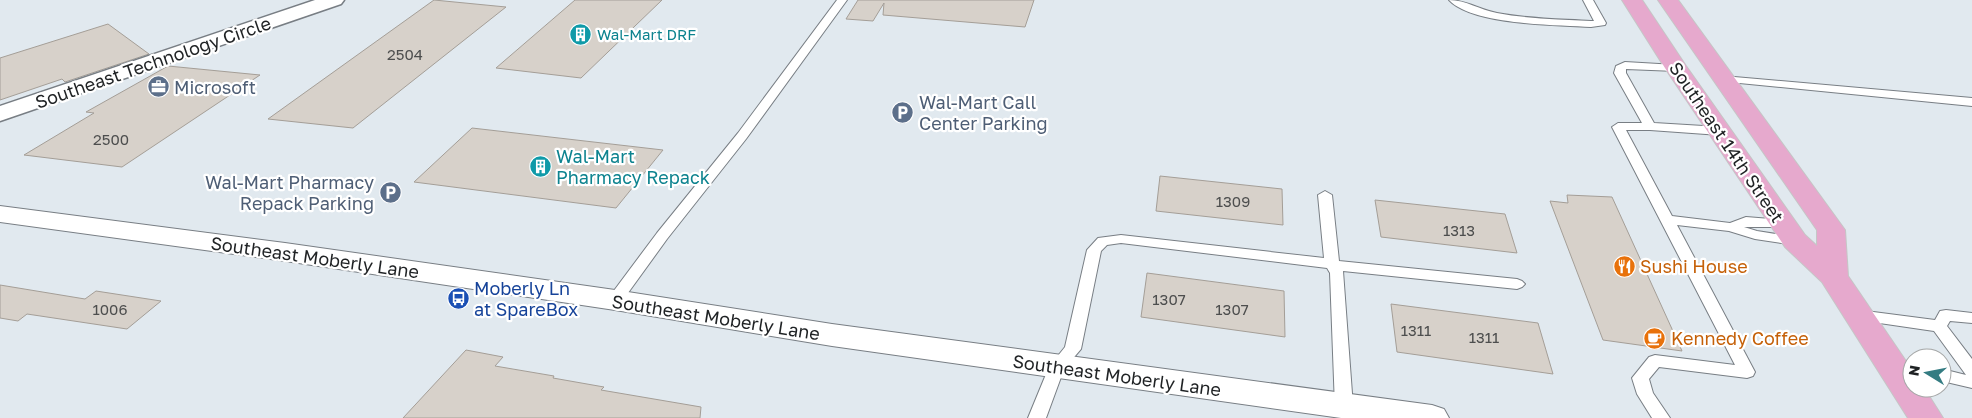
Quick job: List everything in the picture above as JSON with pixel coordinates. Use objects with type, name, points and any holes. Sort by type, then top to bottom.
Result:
[{"type":"main road","name":"Southeast 14th Street","points":[[1632,0],[1676,68],[1789,232],[1833,276],[1858,315],[1902,369]]},
{"type":"main road","name":"Southeast 14th Street","points":[[1667,0],[1831,230],[1833,276]]},
{"type":"main road","name":"Southeast 14th Street","points":[[1916,398],[1926,418]]},
{"type":"street","name":"Southeast Technology Circle","points":[[0,114],[334,0]]},
{"type":"street","name":"Southeast Moberly Lane","points":[[0,214],[285,252],[615,300],[832,335],[1432,418]]},
{"type":"lane","points":[[615,300],[662,236],[742,136],[842,0]]},
{"type":"lane","points":[[1454,0],[1462,6],[1482,13],[1591,24],[1601,23],[1588,0]]},
{"type":"lane","points":[[1650,126],[1620,73],[1620,68],[1631,65],[1676,68]]},
{"type":"lane","points":[[1723,79],[1972,102]]},
{"type":"lane","points":[[1661,418],[1645,394],[1640,378],[1655,361],[1747,372],[1618,127],[1650,126],[1720,131]]},
{"type":"lane","points":[[1325,195],[1332,265],[1337,273],[1344,407]]},
{"type":"lane","points":[[1668,220],[1731,227],[1755,235],[1789,232]]},
{"type":"lane","points":[[1731,227],[1746,221],[1789,232]]},
{"type":"lane","points":[[1037,418],[1057,367],[1073,349],[1094,250],[1103,241],[1121,239],[1323,262],[1332,265],[1517,284]]},
{"type":"lane","points":[[1858,315],[1939,326],[1972,371]]},
{"type":"lane","points":[[1939,326],[1946,315],[1972,318]]},
{"type":"lane","points":[[1952,378],[1972,382]]},
{"type":"building","points":[[434,0],[506,7],[353,128],[268,119]]},
{"type":"building","name":"Wal-Mart DRF","points":[[575,0],[662,0],[581,78],[496,68]]},
{"type":"building","points":[[858,0],[1034,0],[1025,27],[883,15],[884,3],[873,21],[846,19]]},
{"type":"building","points":[[108,24],[149,54],[65,82],[62,79],[0,100],[0,58]]},
{"type":"building","points":[[168,66],[260,75],[122,167],[24,155],[94,113],[86,112]]},
{"type":"building","name":"Wal-Mart Pharmacy Repack","points":[[472,128],[663,150],[616,208],[414,182]]},
{"type":"building","points":[[1160,176],[1282,189],[1283,225],[1156,211]]},
{"type":"building","points":[[1567,195],[1612,197],[1682,351],[1603,340],[1550,201],[1568,203]]},
{"type":"building","points":[[1375,200],[1505,214],[1517,253],[1381,237]]},
{"type":"building","points":[[1147,273],[1284,291],[1285,337],[1141,317]]},
{"type":"building","points":[[0,285],[85,299],[96,291],[161,301],[127,329],[27,314],[18,321],[0,318]]},
{"type":"building","points":[[1391,304],[1538,323],[1553,374],[1397,352]]},
{"type":"building","points":[[466,350],[503,357],[495,366],[604,387],[601,390],[701,407],[700,418],[403,418]]},
{"type":"place","name":"Wal-Mart DRF","points":[[581,34]]},
{"type":"place","name":"Microsoft","points":[[158,87]]},
{"type":"place","name":"Wal-Mart Call Center Parking","points":[[903,112]]},
{"type":"place","name":"Wal-Mart Pharmacy Repack","points":[[540,166]]},
{"type":"place","name":"Wal-Mart Pharmacy Repack Parking","points":[[390,192]]},
{"type":"place","name":"Sushi House","points":[[1624,266]]},
{"type":"place","name":"Moberly Ln at SpareBox","points":[[458,298]]},
{"type":"place","name":"Kennedy Coffee","points":[[1655,338]]}]
